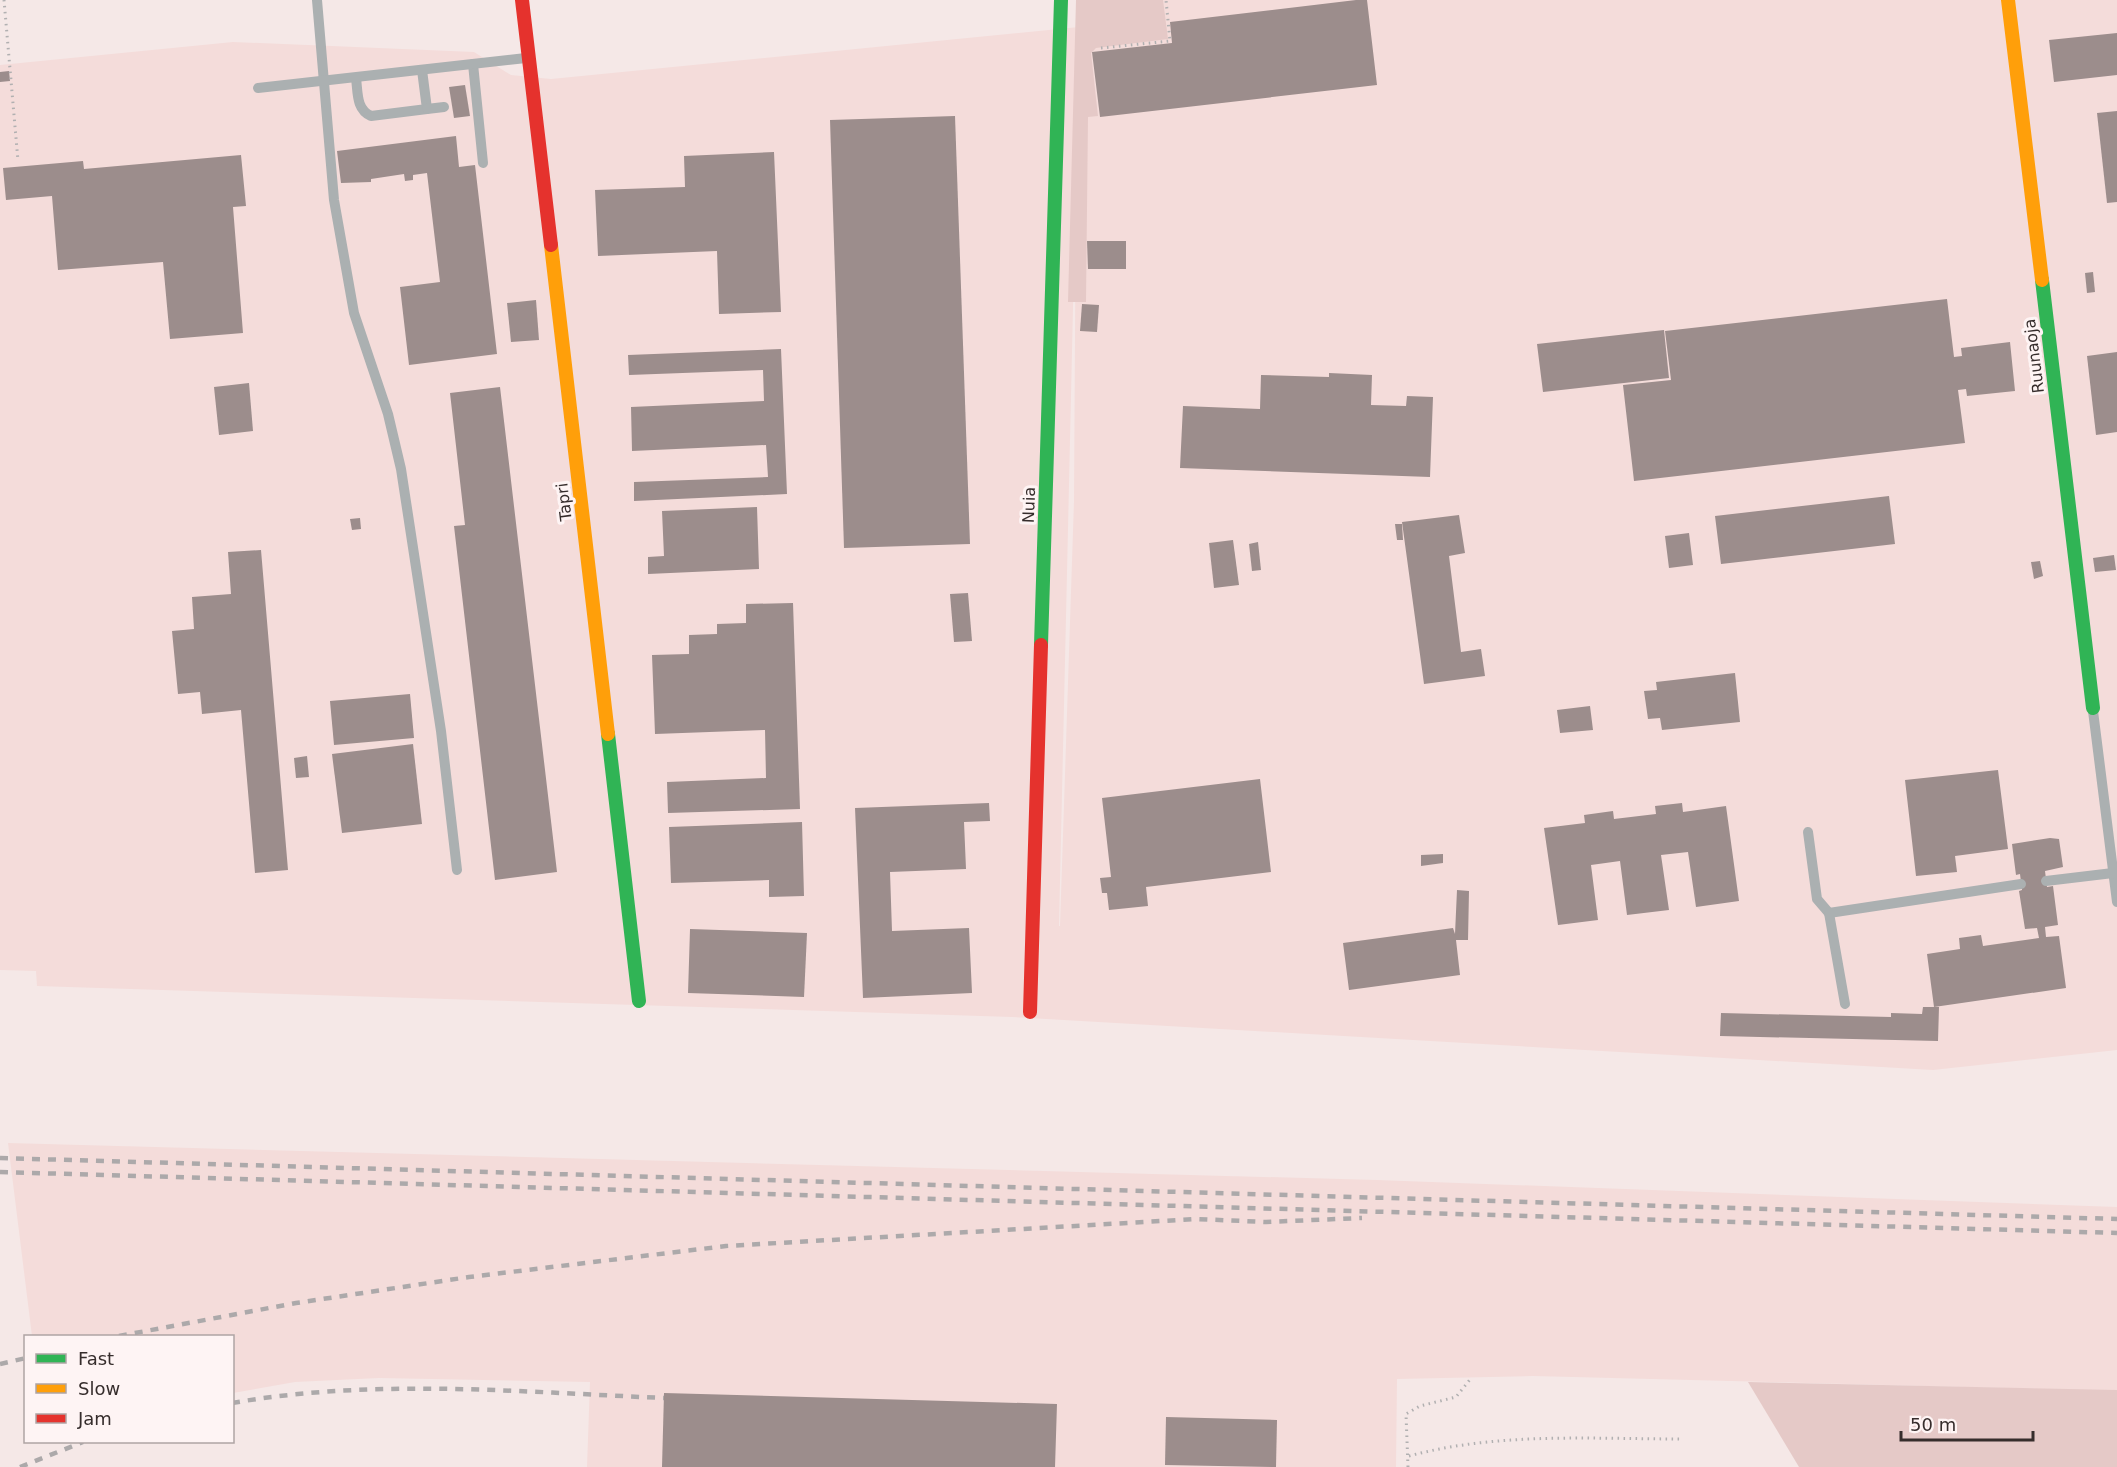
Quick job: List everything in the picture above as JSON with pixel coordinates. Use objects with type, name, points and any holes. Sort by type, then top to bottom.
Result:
[{"type":"street","name":"Tapri","points":[[522,0],[639,1001]]},
{"type":"street","name":"Nuia","points":[[1030,1012],[1061,0]]},
{"type":"street","name":"Ruunaoja","points":[[2008,0],[2093,708]]},
{"type":"lane","points":[[317,0],[334,200],[354,313],[388,414],[401,469],[441,731],[457,870]]},
{"type":"lane","points":[[258,88],[529,57]]},
{"type":"lane","points":[[473,64],[483,163]]},
{"type":"lane","points":[[422,70],[427,109]]},
{"type":"lane","points":[[356,78],[359,104],[364,112],[371,116],[444,107]]},
{"type":"lane","points":[[2093,708],[2117,902]]},
{"type":"lane","points":[[1808,832],[1818,899],[1829,913],[1845,1004]]},
{"type":"lane","points":[[2046,880],[2113,873]]},
{"type":"lane","points":[[1829,913],[2021,884]]},
{"type":"path","points":[[3,0],[18,161]]},
{"type":"path","points":[[1101,48],[1170,41],[1166,0]]},
{"type":"path","points":[[1408,1467],[1406,1414],[1420,1406],[1456,1397],[1472,1377]]},
{"type":"path","points":[[1409,1456],[1446,1446],[1509,1439],[1683,1439]]},
{"type":"shaded area","points":[[1076,0],[1163,0],[1168,39],[1096,48],[1091,53],[1098,116],[1088,117],[1086,302],[1068,302]]},
{"type":"shaded area","points":[[1082,0],[2117,0],[2117,1050],[1933,1070],[1012,1017],[37,986],[36,971],[0,970],[0,65],[233,42],[474,52],[511,75],[551,79],[1079,27]],"holes":[[[1076,175],[1074,501],[1060,926],[1059,926]]]},
{"type":"shaded area","points":[[8,1143],[1377,1180],[2117,1207],[2117,1391],[1533,1376],[1397,1379],[1396,1467],[587,1467],[590,1382],[379,1378],[295,1382],[234,1393],[234,1335],[32,1335]]},
{"type":"shaded area","points":[[1748,1382],[2117,1390],[2117,1467],[1799,1467]]},
{"type":"building","points":[[1367,0],[1377,85],[1100,117],[1092,52],[1172,43],[1170,22]]},
{"type":"building","points":[[2117,33],[2117,75],[2054,82],[2049,40]]},
{"type":"building","points":[[9,71],[10,81],[0,82],[0,72]]},
{"type":"building","points":[[465,85],[470,116],[454,118],[449,87]]},
{"type":"building","points":[[2117,111],[2117,202],[2107,203],[2097,113]]},
{"type":"building","points":[[955,116],[970,544],[844,548],[830,120]]},
{"type":"building","points":[[456,136],[459,167],[475,165],[497,354],[409,365],[400,287],[440,282],[427,173],[413,175],[413,180],[405,181],[404,174],[371,179],[371,182],[341,183],[337,151]]},
{"type":"building","points":[[774,152],[781,312],[719,314],[717,251],[598,256],[595,190],[685,187],[684,156]]},
{"type":"building","points":[[241,155],[246,206],[233,207],[243,333],[170,339],[163,262],[58,270],[52,196],[6,200],[3,168],[83,161],[84,169]]},
{"type":"building","points":[[1087,241],[1126,241],[1126,269],[1088,269]]},
{"type":"building","points":[[2093,272],[2095,292],[2087,293],[2085,273]]},
{"type":"building","points":[[1947,299],[1954,357],[1962,356],[1961,348],[2010,342],[2015,391],[1967,396],[1966,389],[1958,390],[1965,443],[1634,481],[1623,385],[1671,380],[1665,331]]},
{"type":"building","points":[[536,300],[539,340],[511,342],[507,303]]},
{"type":"building","points":[[1082,304],[1099,305],[1097,332],[1080,331]]},
{"type":"building","points":[[1664,330],[1669,378],[1543,392],[1537,344]]},
{"type":"building","points":[[781,349],[787,494],[634,501],[634,482],[768,477],[766,445],[632,451],[631,407],[764,401],[763,370],[629,375],[628,355]]},
{"type":"building","points":[[2117,352],[2117,432],[2096,435],[2087,356]]},
{"type":"building","points":[[1329,373],[1372,375],[1371,405],[1406,406],[1407,396],[1433,397],[1430,477],[1180,468],[1183,406],[1260,409],[1261,375],[1329,377]]},
{"type":"building","points":[[249,383],[253,431],[219,435],[214,387]]},
{"type":"building","points":[[500,387],[557,872],[495,880],[454,526],[465,525],[450,393]]},
{"type":"building","points":[[1889,496],[1895,544],[1721,564],[1715,516]]},
{"type":"building","points":[[757,507],[759,569],[648,574],[648,557],[664,556],[662,511]]},
{"type":"building","points":[[1459,515],[1465,553],[1449,556],[1461,652],[1481,649],[1485,676],[1424,684],[1402,522]]},
{"type":"building","points":[[360,518],[361,529],[352,530],[350,519]]},
{"type":"building","points":[[1395,524],[1402,524],[1403,540],[1397,540]]},
{"type":"building","points":[[1689,533],[1693,565],[1669,568],[1665,536]]},
{"type":"building","points":[[1233,540],[1239,585],[1214,588],[1209,543]]},
{"type":"building","points":[[1258,542],[1261,570],[1252,571],[1249,544]]},
{"type":"building","points":[[261,550],[288,870],[255,873],[241,710],[202,714],[200,692],[178,694],[172,631],[194,629],[192,597],[231,594],[228,552]]},
{"type":"building","points":[[2114,555],[2116,570],[2095,572],[2093,558]]},
{"type":"building","points":[[2040,561],[2043,576],[2034,579],[2031,562]]},
{"type":"building","points":[[968,593],[972,641],[954,642],[950,594]]},
{"type":"building","points":[[793,603],[800,809],[668,813],[667,782],[766,778],[765,730],[655,734],[652,655],[689,654],[689,635],[717,634],[717,624],[746,623],[746,604]]},
{"type":"building","points":[[1735,673],[1740,722],[1662,730],[1660,718],[1648,719],[1644,691],[1657,690],[1656,682]]},
{"type":"building","points":[[410,694],[414,738],[334,745],[330,701]]},
{"type":"building","points":[[1590,706],[1593,730],[1560,733],[1557,710]]},
{"type":"building","points":[[413,744],[422,824],[342,833],[332,754]]},
{"type":"building","points":[[307,756],[309,777],[296,778],[294,758]]},
{"type":"building","points":[[1998,770],[2008,849],[1955,856],[1957,872],[1916,876],[1905,780]]},
{"type":"building","points":[[1260,779],[1271,872],[1146,887],[1148,906],[1109,910],[1107,893],[1102,893],[1100,878],[1111,877],[1102,798]]},
{"type":"building","points":[[989,803],[990,821],[964,822],[966,869],[890,872],[892,931],[969,928],[972,993],[863,998],[855,808]]},
{"type":"building","points":[[1682,803],[1683,812],[1726,806],[1739,901],[1696,907],[1688,852],[1661,855],[1669,910],[1627,915],[1620,861],[1591,865],[1598,920],[1558,925],[1544,828],[1585,823],[1584,815],[1613,811],[1614,819],[1656,814],[1655,806]]},
{"type":"building","points":[[802,822],[804,896],[769,897],[769,880],[671,883],[669,827]]},
{"type":"building","points":[[2050,838],[2059,839],[2063,867],[2045,871],[2047,887],[2053,886],[2058,925],[2045,927],[2046,937],[2059,936],[2066,988],[1934,1007],[1927,954],[1960,949],[1959,938],[1981,935],[1983,946],[2039,938],[2037,928],[2025,929],[2019,891],[2022,890],[2020,874],[2016,875],[2012,844]]},
{"type":"building","points":[[1443,854],[1443,863],[1421,866],[1421,855]]},
{"type":"building","points":[[1457,890],[1469,891],[1468,940],[1456,940],[1460,975],[1349,990],[1343,943],[1453,928],[1455,934]]},
{"type":"building","points":[[690,929],[807,933],[804,997],[688,993]]},
{"type":"building","points":[[1923,1007],[1939,1007],[1938,1041],[1720,1036],[1721,1013],[1891,1017],[1891,1013],[1922,1014]]},
{"type":"building","points":[[664,1393],[1057,1404],[1055,1467],[662,1467]]},
{"type":"building","points":[[1166,1417],[1277,1420],[1276,1467],[1165,1465]]},
{"type":"railway","points":[[0,1158],[2117,1219]]},
{"type":"railway","points":[[0,1172],[2117,1233]]},
{"type":"railway","points":[[124,1335],[296,1303],[469,1277],[726,1246],[1196,1219],[1266,1222],[1362,1218]]},
{"type":"railway","points":[[0,1364],[24,1358]]},
{"type":"railway","points":[[234,1403],[286,1395],[394,1389],[502,1390],[664,1398]]},
{"type":"railway","points":[[20,1467],[80,1443]]},
{"type":"traffic: fast","points":[[1041,645],[1061,0]]},
{"type":"traffic: fast","points":[[2042,280],[2093,708]]},
{"type":"traffic: fast","points":[[608,734],[639,1001]]},
{"type":"traffic: slow","points":[[2008,0],[2042,280]]},
{"type":"traffic: slow","points":[[551,245],[608,734]]},
{"type":"traffic: jam","points":[[522,0],[551,245]]},
{"type":"traffic: jam","points":[[1030,1012],[1041,645]]}]
